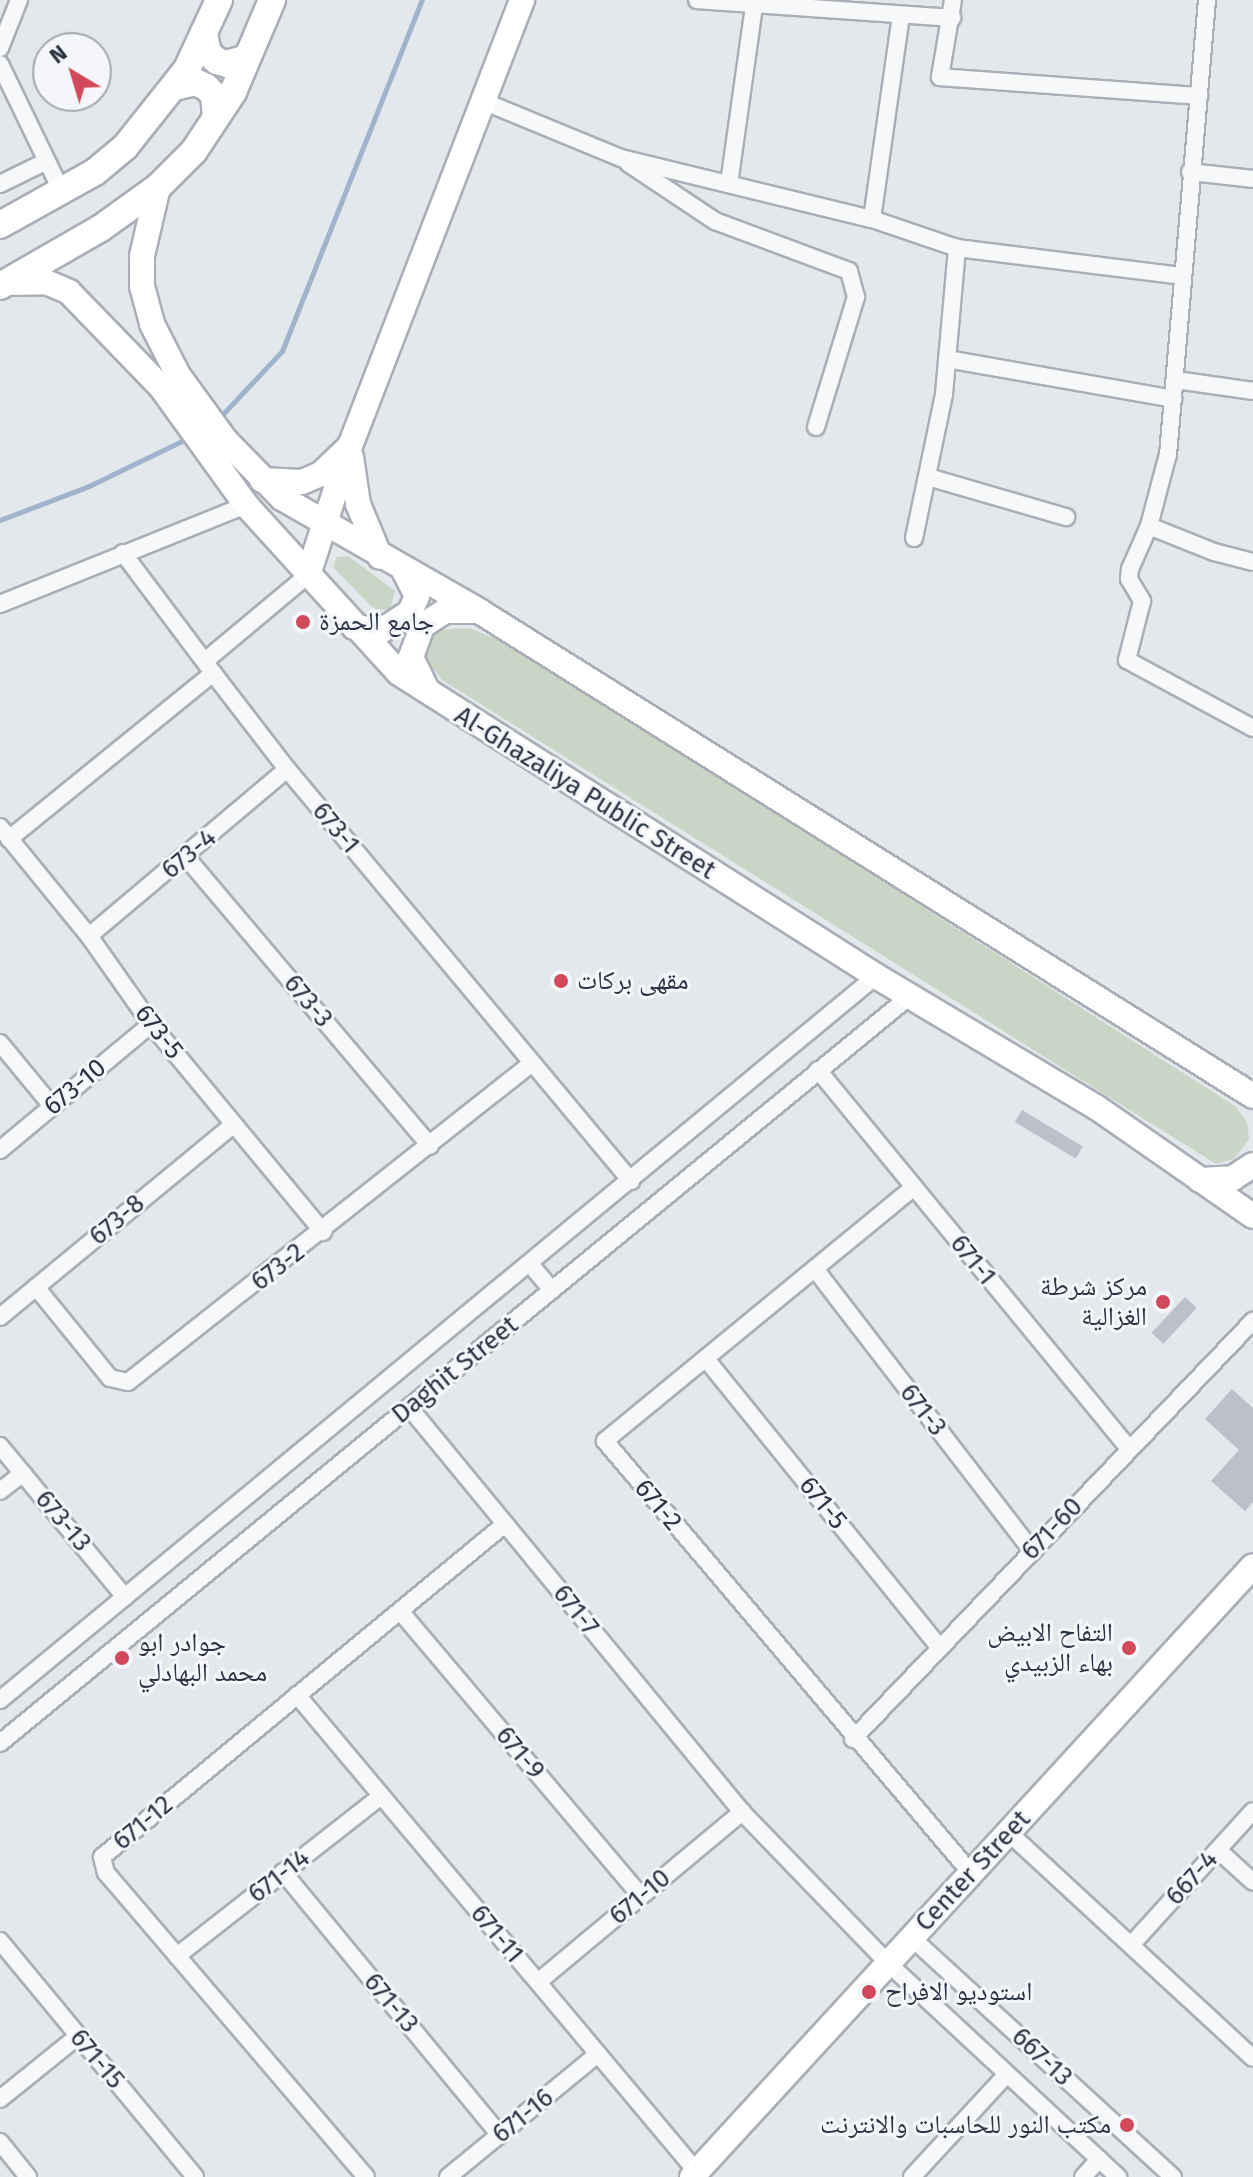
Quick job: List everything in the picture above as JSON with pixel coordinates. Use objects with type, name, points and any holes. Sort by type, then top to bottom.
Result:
[{"type":"main road","points":[[0,225],[62,192],[125,147],[174,87],[219,0]]},
{"type":"main road","points":[[4,285],[158,187],[194,151],[247,58],[272,0]]},
{"type":"main road","points":[[308,575],[327,526],[350,446],[480,100],[522,0]]},
{"type":"main road","points":[[204,33],[204,44],[217,61],[238,63],[247,58]]},
{"type":"main road","points":[[174,87],[195,82],[206,87],[217,105],[216,117]]},
{"type":"main road","points":[[158,187],[142,256],[142,286],[152,324],[178,375],[262,480],[327,526],[479,611],[1252,1097]]},
{"type":"main road","name":"Al-Ghazaliya Public Street","points":[[4,285],[46,282],[69,292],[161,387],[246,505],[399,673],[876,976],[1096,1107],[1253,1216]]},
{"type":"main road","points":[[262,480],[282,483],[311,478],[337,462],[350,446]]},
{"type":"main road","points":[[350,446],[358,504],[380,557]]},
{"type":"main road","points":[[354,627],[381,631],[410,612],[417,596],[403,569]]},
{"type":"main road","points":[[430,694],[411,657],[422,626],[445,611],[479,611]]},
{"type":"main road","points":[[1200,1180],[1233,1178],[1253,1165]]},
{"type":"main road","name":"Center Street","points":[[694,2174],[1253,1566]]},
{"type":"street","points":[[0,48],[19,0]]},
{"type":"street","points":[[697,0],[754,6],[826,6],[901,16],[952,18]]},
{"type":"street","points":[[953,0],[940,77],[1199,96]]},
{"type":"street","points":[[1207,0],[1168,454],[1149,526],[1130,569],[1129,579],[1142,601],[1127,660],[1253,728]]},
{"type":"street","points":[[729,184],[754,6]]},
{"type":"street","points":[[872,219],[901,16]]},
{"type":"street","points":[[0,64],[62,192]]},
{"type":"street","points":[[480,100],[621,158],[872,219],[957,248],[1181,276]]},
{"type":"street","points":[[621,158],[715,221],[849,271],[856,297],[816,427]]},
{"type":"street","points":[[0,184],[47,161]]},
{"type":"street","points":[[1190,172],[1253,179]]},
{"type":"street","points":[[914,538],[928,477],[947,359],[957,248]]},
{"type":"street","points":[[947,359],[1174,399]]},
{"type":"street","points":[[1176,380],[1253,391]]},
{"type":"street","points":[[928,477],[1066,517]]},
{"type":"street","points":[[0,604],[246,505]]},
{"type":"street","points":[[1149,526],[1214,552],[1253,562]]},
{"type":"street","name":"673-1","points":[[123,553],[287,769],[631,1181]]},
{"type":"street","points":[[5,833],[209,667],[308,575]]},
{"type":"street","name":"673-4","points":[[89,936],[287,769]]},
{"type":"street","name":"673-5","points":[[5,833],[89,936],[151,1024],[323,1232]]},
{"type":"street","name":"673-3","points":[[186,857],[430,1146]]},
{"type":"street","name":"Daghit Street","points":[[0,1700],[876,976]]},
{"type":"street","name":"Daghit Street","points":[[0,1743],[910,996]]},
{"type":"street","name":"673-10","points":[[0,1150],[151,1024]]},
{"type":"street","points":[[0,1043],[52,1106]]},
{"type":"street","name":"673-2","points":[[36,1287],[110,1378],[128,1382],[323,1232],[532,1063]]},
{"type":"street","name":"671-1","points":[[818,1070],[1129,1449]]},
{"type":"street","name":"673-8","points":[[0,1317],[234,1124]]},
{"type":"street","name":"671-2","points":[[914,1187],[605,1441],[853,1739],[971,1873]]},
{"type":"street","points":[[530,1264],[552,1290]]},
{"type":"street","name":"671-3","points":[[815,1269],[1032,1551]]},
{"type":"street","name":"671-60","points":[[853,1739],[1253,1321]]},
{"type":"street","name":"671-5","points":[[706,1359],[940,1648]]},
{"type":"street","name":"671-7","points":[[409,1407],[742,1812],[889,1964]]},
{"type":"street","name":"673-13","points":[[0,1446],[125,1597]]},
{"type":"street","points":[[0,1491],[23,1473]]},
{"type":"street","name":"671-12","points":[[366,2177],[106,1873],[102,1857],[505,1524]]},
{"type":"street","name":"671-9","points":[[400,1611],[641,1896]]},
{"type":"street","name":"671-11","points":[[297,1695],[598,2054],[694,2174]]},
{"type":"street","name":"671-14","points":[[177,1956],[381,1796]]},
{"type":"street","name":"667-4","points":[[1131,1945],[1253,1811]]},
{"type":"street","name":"671-10","points":[[538,1982],[742,1812]]},
{"type":"street","points":[[1008,1832],[1253,2058]]},
{"type":"street","points":[[1218,1850],[1253,1882]]},
{"type":"street","name":"671-13","points":[[283,1872],[500,2135]]},
{"type":"street","name":"667-13","points":[[912,1938],[1173,2177]]},
{"type":"street","name":"671-15","points":[[0,1941],[195,2177]]},
{"type":"street","name":"667-13","points":[[889,1964],[1118,2177]]},
{"type":"street","points":[[0,2099],[78,2036]]},
{"type":"street","name":"671-16","points":[[448,2177],[598,2054]]},
{"type":"street","points":[[912,2177],[1006,2075]]},
{"type":"street","points":[[0,2142],[28,2177]]},
{"type":"street","points":[[1083,2177],[1099,2159]]},
{"type":"green space","points":[[348,556],[395,591],[390,609],[375,610],[333,567],[337,557]]},
{"type":"green space","points":[[469,628],[514,646],[1235,1106],[1247,1122],[1249,1139],[1234,1159],[1216,1164],[442,680],[425,658],[424,643],[437,630]]},
{"type":"building","points":[[1022,1110],[1083,1147],[1076,1159],[1015,1122]]},
{"type":"building","points":[[1185,1297],[1197,1308],[1163,1344],[1152,1333]]},
{"type":"building","points":[[1232,1389],[1253,1408],[1253,1502],[1245,1511],[1211,1481],[1239,1450],[1205,1419]]},
{"type":"waterway","points":[[221,416],[282,351],[422,0]]},
{"type":"waterway","points":[[0,520],[89,486],[188,438]]},
{"type":"place","name":"جامع الحمزة","points":[[303,622]]},
{"type":"place","name":"مقهى بركات","points":[[561,981]]},
{"type":"place","name":"مركز شرطة الغزالية","points":[[1163,1302]]},
{"type":"place","name":"التفاح الابيض بهاء الزبيدي","points":[[1129,1648]]},
{"type":"place","name":"جوادر ابو محمد البهادلي","points":[[122,1658]]},
{"type":"place","name":"استوديو الافراح","points":[[869,1992]]},
{"type":"place","name":"مكتب النور للحاسبات والانترنت","points":[[1127,2125]]}]
